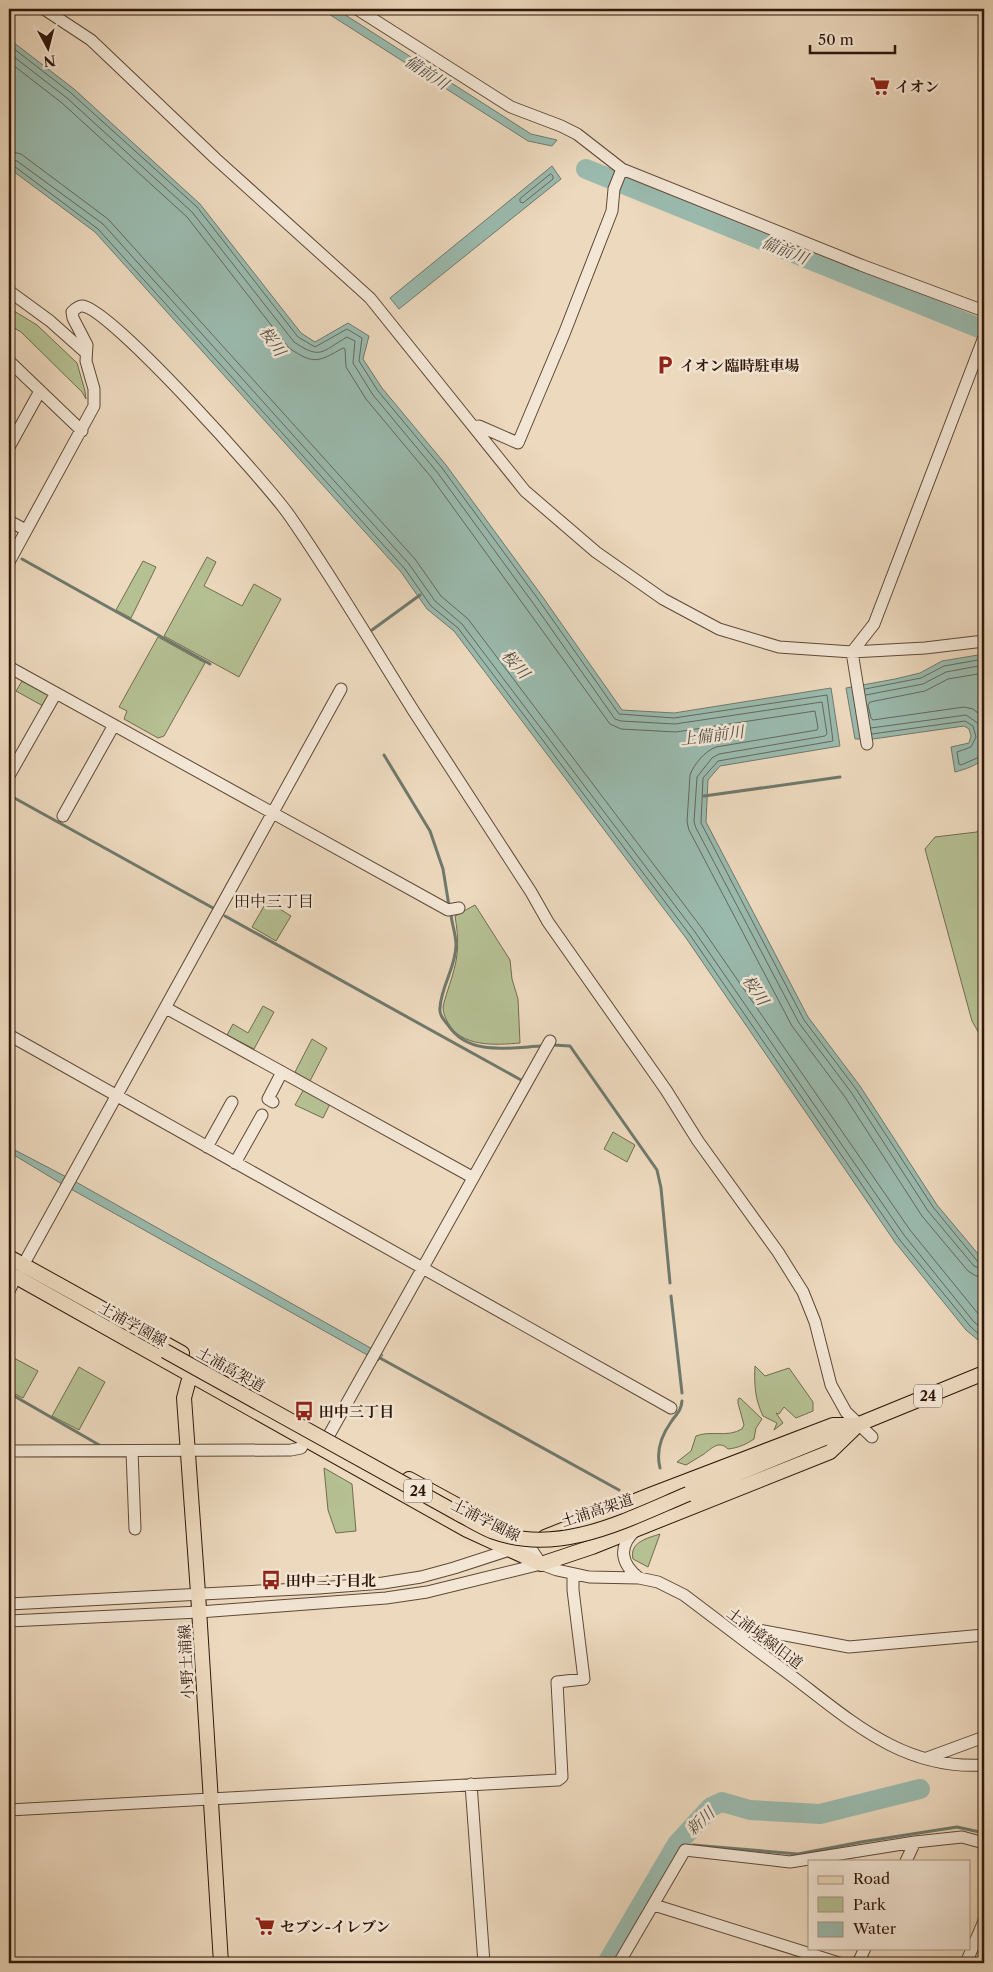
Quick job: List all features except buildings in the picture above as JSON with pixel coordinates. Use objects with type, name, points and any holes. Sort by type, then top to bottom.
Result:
[{"type":"main road","name":"土浦学園線","points":[[9,1257],[528,1544],[833,1425],[858,1424],[984,1373]]},
{"type":"main road","name":"土浦高架道","points":[[9,1265],[457,1513],[494,1532],[532,1540],[546,1541],[575,1537],[688,1494],[858,1424]]},
{"type":"main road","name":"土浦学園線","points":[[10,1283],[191,1375],[467,1530],[541,1564],[638,1529],[830,1452],[858,1424]]},
{"type":"main road","name":"小野土浦線","points":[[198,1362],[191,1375],[184,1398],[221,1963]]},
{"type":"street","points":[[44,9],[91,40],[216,159],[370,298],[525,491],[596,552],[662,599],[719,629],[779,646],[852,652],[924,648],[984,641]]},
{"type":"street","points":[[357,9],[511,106],[577,134],[621,173],[984,311]]},
{"type":"street","points":[[474,427],[479,426],[518,443],[564,334],[612,211],[614,188],[621,173]]},
{"type":"street","points":[[9,291],[50,321],[86,354]]},
{"type":"street","points":[[9,562],[94,406],[94,389],[86,354],[87,345],[73,318],[72,312],[83,306],[94,311],[115,326],[148,359],[189,401],[288,513],[504,849],[548,922],[666,1090],[698,1141],[783,1260],[803,1292],[815,1322],[831,1384],[846,1412],[872,1437]]},
{"type":"street","points":[[867,744],[852,652],[874,624],[984,338]]},
{"type":"street","points":[[9,361],[82,431]]},
{"type":"street","points":[[10,442],[40,391]]},
{"type":"street","points":[[9,521],[26,530]]},
{"type":"street","points":[[9,667],[448,910],[459,908]]},
{"type":"street","points":[[27,1258],[118,1097],[341,689]]},
{"type":"street","points":[[10,774],[56,693]]},
{"type":"street","points":[[63,816],[114,725]]},
{"type":"street","points":[[166,1008],[472,1177]]},
{"type":"street","points":[[9,1035],[670,1408]]},
{"type":"street","points":[[329,1435],[472,1177],[550,1042]]},
{"type":"street","points":[[274,1102],[268,1099],[282,1072]]},
{"type":"street","points":[[207,1147],[232,1102]]},
{"type":"street","points":[[235,1163],[262,1115]]},
{"type":"street","points":[[9,1451],[187,1452],[291,1450],[301,1448],[306,1439]]},
{"type":"street","points":[[132,1451],[135,1529]]},
{"type":"street","points":[[638,1529],[630,1536],[623,1554],[629,1570],[639,1578]]},
{"type":"street","points":[[9,1604],[383,1583],[421,1577],[528,1544],[541,1564],[435,1590],[386,1598],[199,1612],[9,1621]]},
{"type":"street","name":"土浦境線旧道","points":[[541,1564],[573,1575],[639,1578],[658,1582],[684,1595],[850,1722],[880,1741],[903,1752],[928,1758],[972,1766],[984,1765]]},
{"type":"street","points":[[9,1810],[558,1780],[562,1777],[556,1682],[584,1679],[573,1575]]},
{"type":"street","points":[[741,1638],[748,1630],[753,1629],[849,1647],[984,1635]]},
{"type":"street","points":[[928,1758],[984,1737]]},
{"type":"street","points":[[471,1784],[484,1963]]},
{"type":"street","points":[[619,1963],[684,1850],[790,1862],[915,1842],[962,1837],[984,1842]]},
{"type":"street","points":[[906,1860],[915,1842]]},
{"type":"street","points":[[654,1905],[839,1963]]},
{"type":"street","points":[[966,1963],[984,1921]]},
{"type":"street","points":[[858,1963],[864,1950]]},
{"type":"green space","points":[[9,308],[37,325],[77,363],[86,399],[82,392],[21,332],[9,325]]},
{"type":"green space","points":[[207,557],[216,562],[204,586],[242,606],[254,584],[281,599],[239,677],[164,636]]},
{"type":"green space","points":[[143,561],[156,567],[131,618],[116,610]]},
{"type":"green space","points":[[158,637],[205,663],[164,736],[158,738],[124,719],[127,711],[119,707]]},
{"type":"green space","points":[[24,678],[50,693],[43,706],[16,691]]},
{"type":"green space","points":[[984,822],[984,1042],[972,1021],[925,849],[935,837],[977,832]]},
{"type":"green space","points":[[267,901],[291,916],[276,941],[252,927]]},
{"type":"green space","points":[[475,905],[510,960],[512,979],[518,999],[520,1043],[490,1044],[469,1040],[453,1030],[444,1014],[443,1007],[457,954],[458,940],[455,916]]},
{"type":"green space","points":[[263,1006],[274,1012],[254,1049],[227,1035],[233,1024],[248,1033]]},
{"type":"green space","points":[[312,1039],[327,1048],[310,1081],[295,1072]]},
{"type":"green space","points":[[304,1089],[330,1104],[323,1118],[295,1105]]},
{"type":"green space","points":[[613,1132],[635,1145],[627,1162],[604,1149]]},
{"type":"green space","points":[[14,1358],[38,1371],[23,1398],[9,1391],[9,1368]]},
{"type":"green space","points":[[755,1366],[765,1376],[789,1368],[813,1402],[813,1411],[796,1418],[784,1407],[779,1414],[776,1413],[783,1423],[774,1430],[777,1423],[763,1416],[758,1404],[755,1386]]},
{"type":"green space","points":[[79,1367],[105,1382],[79,1430],[52,1416]]},
{"type":"green space","points":[[740,1398],[762,1419],[756,1428],[754,1439],[742,1446],[728,1449],[722,1445],[713,1447],[686,1465],[677,1462],[691,1451],[696,1436],[702,1434],[725,1434],[742,1429],[744,1425],[738,1403]]},
{"type":"green space","points":[[324,1468],[352,1484],[356,1531],[336,1533],[328,1510]]},
{"type":"green space","points":[[660,1534],[648,1567],[633,1559],[634,1548],[640,1542]]},
{"type":"water","points":[[321,9],[336,9],[531,134],[557,140],[552,146],[528,141]]},
{"type":"water","points":[[9,39],[74,89],[200,204],[301,333],[315,342],[348,323],[369,336],[363,359],[382,388],[446,465],[542,596],[622,710],[674,713],[831,688],[840,746],[720,766],[708,780],[706,822],[808,1017],[860,1086],[937,1205],[984,1261],[984,1345],[966,1330],[895,1242],[686,938],[454,631],[427,609],[401,572],[95,232],[9,168]]},
{"type":"water","points":[[552,166],[561,179],[399,309],[390,298]]},
{"type":"water","points":[[984,654],[984,759],[981,761],[955,772],[951,747],[969,743],[971,736],[969,729],[964,726],[873,739],[855,739],[846,688],[920,673],[942,661]]},
{"type":"water","points":[[9,1147],[76,1182],[383,1355],[378,1361],[62,1184],[9,1152]]},
{"type":"waterway","name":"備前川","points":[[586,169],[984,330]]},
{"type":"waterway","points":[[22,559],[210,664]]},
{"type":"waterway","points":[[372,630],[420,595]]},
{"type":"waterway","points":[[384,755],[430,831],[443,869],[449,906]]},
{"type":"waterway","points":[[704,796],[840,777]]},
{"type":"waterway","points":[[9,795],[213,908]]},
{"type":"waterway","points":[[451,915],[456,945],[454,961],[441,1000],[440,1011],[443,1019],[456,1035],[466,1042],[478,1046],[490,1048],[540,1046]]},
{"type":"waterway","points":[[225,916],[521,1080]]},
{"type":"waterway","points":[[553,1045],[570,1046],[657,1170],[661,1188],[670,1283]]},
{"type":"waterway","points":[[671,1296],[682,1393]]},
{"type":"waterway","points":[[380,1358],[619,1490]]},
{"type":"waterway","points":[[9,1393],[101,1446]]},
{"type":"waterway","points":[[660,1468],[659,1450],[662,1438],[679,1410],[682,1401]]},
{"type":"waterway","name":"新川","points":[[607,1963],[677,1844],[711,1807],[722,1802],[750,1810],[820,1814],[920,1789]]},
{"type":"waterway","points":[[693,1845],[798,1854],[957,1827],[984,1833]]},
{"type":"place","name":"イオン","points":[[880,86]]},
{"type":"place","name":"イオン臨時駐車場","points":[[665,365]]},
{"type":"place","name":"田中三丁目","points":[[304,1411]]},
{"type":"place","name":"田中二丁目北","points":[[271,1580]]},
{"type":"place","name":"セブン-イレブン","points":[[265,1926]]},
{"type":"district","name":"田中三丁目","points":[[274,901]]},
{"type":"water label","name":"桜川","points":[[273,341]]},
{"type":"water label","name":"桜川","points":[[516,664]]},
{"type":"water label","name":"上備前川","points":[[712,735]]},
{"type":"water label","name":"桜川","points":[[756,990]]}]
